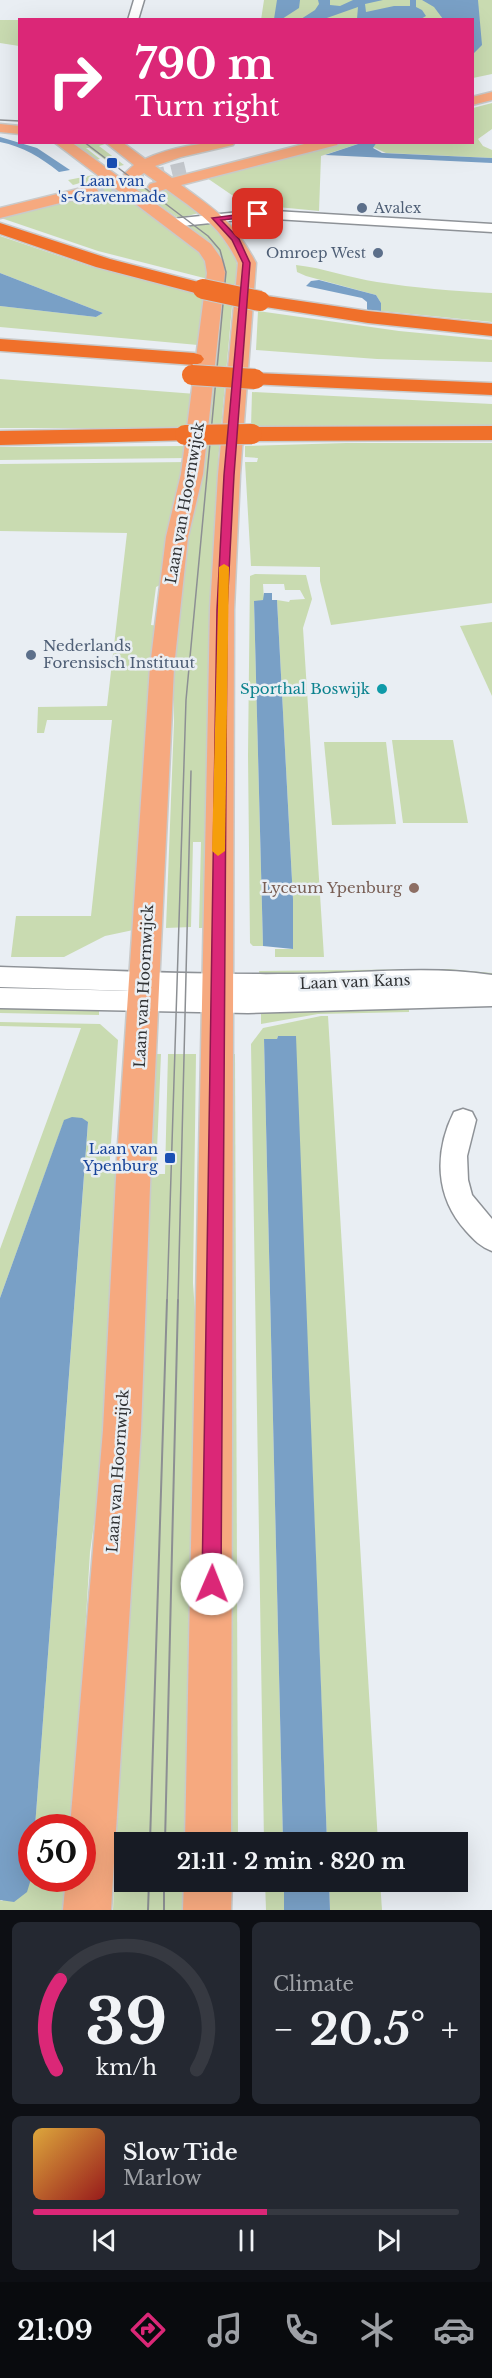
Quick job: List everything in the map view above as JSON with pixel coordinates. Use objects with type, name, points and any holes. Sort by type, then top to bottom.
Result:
[{"type":"highway","points":[[0,228],[103,263],[260,301],[368,318],[492,330]]},
{"type":"highway","points":[[0,332],[43,337],[193,367]]},
{"type":"highway","points":[[0,345],[141,355]]},
{"type":"highway","points":[[0,362],[193,367],[492,389]]},
{"type":"highway","points":[[256,371],[492,372]]},
{"type":"highway","points":[[0,438],[492,433]]},
{"type":"main road","points":[[474,93],[492,90]]},
{"type":"main road","points":[[474,100],[492,96]]},
{"type":"main road","points":[[0,114],[18,115]]},
{"type":"main road","points":[[0,128],[18,130]]},
{"type":"main road","name":"Laan van Hoornwijck","points":[[64,144],[206,248],[214,261],[216,273],[189,499],[180,519],[167,620],[143,991],[122,1430],[87,1910]]},
{"type":"main road","points":[[115,144],[212,215],[235,239],[246,263],[229,475],[222,610],[208,1832]]},
{"type":"main road","points":[[233,146],[189,164],[287,144]]},
{"type":"main road","points":[[233,146],[166,157],[144,165],[130,176],[124,186],[149,188],[169,184],[324,144]]},
{"type":"main road","points":[[129,155],[166,157]]},
{"type":"main road","points":[[0,206],[87,189],[0,213]]},
{"type":"main road","points":[[207,1910],[208,1892]]},
{"type":"street","points":[[134,18],[139,0]]},
{"type":"street","points":[[172,223],[212,215],[258,214],[492,228]]},
{"type":"street","points":[[0,977],[143,991],[218,993]]},
{"type":"street","name":"Laan van Kans","points":[[218,993],[444,978],[492,985]]},
{"type":"street","points":[[0,998],[143,991]]},
{"type":"street","name":"Laan van Kans","points":[[218,993],[248,1003],[492,996]]},
{"type":"street","points":[[463,1120],[456,1140],[452,1164],[456,1189],[467,1213],[492,1238]]},
{"type":"green space","points":[[264,0],[492,0],[492,74],[474,78],[474,18],[261,18]]},
{"type":"green space","points":[[0,20],[18,20],[18,46],[0,43]]},
{"type":"green space","points":[[492,103],[492,129],[478,139],[483,146],[492,150],[492,158],[386,153],[373,147],[375,144],[474,144],[474,108]]},
{"type":"green space","points":[[72,144],[105,144],[99,146],[124,165],[115,167],[86,148],[100,159],[96,160]]},
{"type":"green space","points":[[337,144],[358,144],[321,156],[319,211],[245,204],[207,178]]},
{"type":"green space","points":[[93,175],[107,182],[206,257],[208,279],[98,251],[1,218],[93,193],[80,183],[73,185],[68,180]]},
{"type":"green space","points":[[165,188],[199,213],[179,218],[136,189]]},
{"type":"green space","points":[[208,221],[221,235],[235,257],[238,284],[234,284],[218,462],[223,463],[208,928],[199,928],[201,842],[193,842],[191,927],[166,928],[174,722],[173,643],[222,275],[184,224]]},
{"type":"green space","points":[[0,236],[89,266],[205,295],[198,345],[0,327],[0,306],[96,317],[103,313],[0,273]]},
{"type":"green space","points":[[296,265],[391,284],[492,293],[492,322],[381,311],[381,303],[376,295],[306,276],[297,272]]},
{"type":"green space","points":[[258,311],[399,331],[492,340],[492,362],[377,359],[256,350]]},
{"type":"green space","points":[[0,379],[196,394],[192,428],[0,428]]},
{"type":"green space","points":[[252,392],[492,404],[492,425],[251,427]]},
{"type":"green space","points":[[492,443],[492,603],[331,625],[320,581],[320,567],[251,566],[245,462],[257,462],[258,458],[245,457],[245,446]]},
{"type":"green space","points":[[190,446],[189,458],[0,460],[0,447]]},
{"type":"green space","points":[[189,462],[164,583],[156,587],[151,625],[160,626],[138,929],[105,936],[64,957],[11,957],[16,916],[91,916],[112,720],[47,720],[44,733],[37,733],[38,707],[107,706],[127,533],[0,531],[0,464]]},
{"type":"green space","points":[[255,574],[306,575],[312,599],[303,628],[324,957],[275,957],[275,949],[293,949],[293,899],[277,600],[289,602],[305,599],[300,590],[285,590],[284,584],[263,584],[264,600],[254,602],[263,946],[253,946],[250,943],[248,755],[250,576]]},
{"type":"green space","points":[[492,622],[492,696],[460,626]]},
{"type":"green space","points":[[392,740],[453,740],[468,823],[403,823]]},
{"type":"green space","points":[[324,742],[386,742],[396,824],[332,825]]},
{"type":"green space","points":[[447,969],[492,973],[492,981],[260,978],[259,971]]},
{"type":"green space","points":[[384,1004],[385,1010],[402,1009],[403,1004],[409,1008],[409,1012],[318,1014],[261,1024],[261,1008]]},
{"type":"green space","points":[[0,1005],[99,1007],[99,1015],[0,1013]]},
{"type":"green space","points":[[328,1016],[377,1832],[327,1832],[295,1036],[278,1036],[277,1039],[264,1040],[283,1832],[264,1832],[251,1044],[263,1028]]},
{"type":"green space","points":[[0,1022],[100,1024],[118,1040],[109,1173],[124,1174],[110,1411],[90,1552],[74,1814],[36,1814],[88,1123],[64,1121],[0,1298],[0,1249],[81,1028],[0,1026]]},
{"type":"green space","points":[[153,1054],[161,1054],[156,1174],[165,1174],[168,1054],[196,1054],[193,1283],[202,1412],[197,1832],[117,1832]]},
{"type":"green space","points":[[226,1054],[235,1054],[238,1832],[227,1832]]},
{"type":"green space","points":[[18,1889],[18,1892],[69,1892],[68,1910],[0,1910],[0,1900],[2,1901]]},
{"type":"green space","points":[[114,1889],[114,1892],[197,1892],[197,1910],[113,1910]]},
{"type":"green space","points":[[265,1892],[284,1892],[284,1910],[266,1910]]},
{"type":"green space","points":[[329,1892],[381,1892],[382,1910],[330,1910]]},
{"type":"water","points":[[277,0],[300,0],[299,8],[284,18],[274,18]]},
{"type":"water","points":[[318,0],[330,0],[330,5],[340,6],[353,0],[383,0],[365,4],[366,12],[394,6],[410,6],[410,0],[416,0],[416,7],[426,16],[422,18],[357,18],[358,7],[327,18],[303,18],[315,10],[319,4]]},
{"type":"water","points":[[422,0],[478,0],[482,45],[474,53],[474,18],[442,18],[434,7]]},
{"type":"water","points":[[0,137],[37,148],[70,170],[59,172],[31,153],[0,142]]},
{"type":"water","points":[[358,144],[376,144],[373,148],[382,153],[492,158],[492,163],[325,155]]},
{"type":"water","points":[[0,273],[103,313],[96,317],[0,306]]},
{"type":"water","points":[[319,280],[376,295],[381,303],[381,311],[367,310],[367,302],[362,298],[306,286],[311,281]]},
{"type":"water","points":[[264,593],[272,593],[272,600],[277,600],[293,899],[293,949],[263,946],[254,601],[263,600]]},
{"type":"water","points":[[278,1036],[296,1036],[327,1832],[283,1832],[264,1039],[277,1039]]},
{"type":"water","points":[[72,1117],[82,1118],[88,1122],[36,1814],[18,1814],[18,1892],[27,1892],[14,1902],[0,1900],[0,1298],[64,1120]]},
{"type":"water","points":[[284,1892],[329,1892],[330,1910],[284,1910]]},
{"type":"tunnel","points":[[90,191],[192,167]]},
{"type":"tram line","points":[[0,120],[18,121]]},
{"type":"tram line","points":[[87,144],[208,236],[220,250],[226,272],[186,700],[167,1302]]},
{"type":"tram line","points":[[178,1302],[191,771]]},
{"type":"tram line","points":[[150,1832],[167,1300]]},
{"type":"tram line","points":[[165,1832],[178,1300]]},
{"type":"tram line","points":[[148,1910],[149,1892]]},
{"type":"tram line","points":[[164,1892],[164,1910]]},
{"type":"slow traffic","points":[[218,851],[224,567]]},
{"type":"place","name":"Laan van 's-Gravenmade","points":[[112,163]]},
{"type":"place","name":"Avalex","points":[[362,208]]},
{"type":"place","name":"Omroep West","points":[[378,253]]},
{"type":"place","name":"Nederlands Forensisch Instituut","points":[[31,655]]},
{"type":"place","name":"Sporthal Boswijk","points":[[382,689]]},
{"type":"place","name":"Lyceum Ypenburg","points":[[414,888]]},
{"type":"place","name":"Laan van Ypenburg","points":[[170,1158]]},
{"type":"route","points":[[212,1584],[222,610],[229,475],[246,263],[235,239],[216,218],[258,214]]}]
